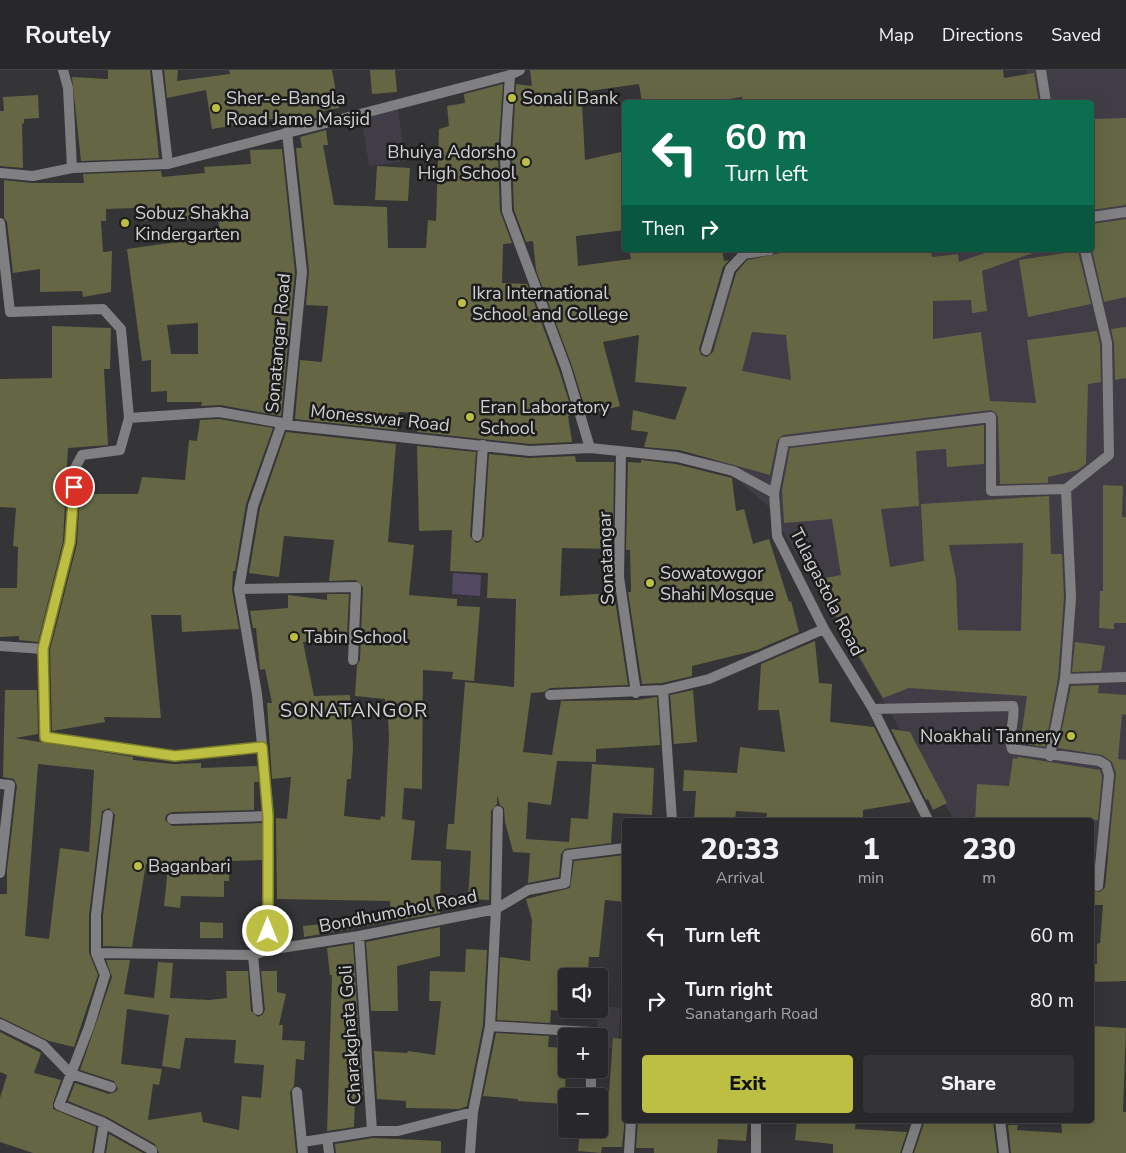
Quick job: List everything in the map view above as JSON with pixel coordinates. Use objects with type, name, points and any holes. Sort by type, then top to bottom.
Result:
[{"type":"street","points":[[64,70],[68,88],[72,168]]},
{"type":"street","points":[[157,70],[168,164]]},
{"type":"street","points":[[0,173],[33,176],[72,168],[168,164],[510,75],[520,70]]},
{"type":"street","points":[[1041,70],[1046,100]]},
{"type":"street","points":[[510,75],[505,155],[507,211],[566,368],[590,448],[677,457],[733,471],[774,493]]},
{"type":"street","name":"Sonatangar Road","points":[[268,950],[268,816],[257,694],[239,590],[253,506],[284,424],[302,272],[287,132]]},
{"type":"street","points":[[1094,217],[1126,212]]},
{"type":"street","points":[[0,224],[10,312],[103,309],[121,329],[129,418],[120,450],[82,455],[75,468],[70,542],[43,649],[45,737],[175,756],[262,747]]},
{"type":"street","points":[[706,350],[730,270],[744,254],[757,252]]},
{"type":"street","points":[[1050,756],[1064,679],[1071,597],[1066,489],[1108,455],[1107,343],[1085,252]]},
{"type":"street","name":"Monesswar Road","points":[[129,418],[219,412],[284,424],[530,451],[590,448]]},
{"type":"street","name":"Tulagastola Road","points":[[927,818],[873,710],[824,629],[777,536],[774,493],[784,442],[991,417],[991,491],[1066,489]]},
{"type":"street","points":[[477,536],[483,445]]},
{"type":"street","name":"Sonatangar","points":[[621,452],[619,576],[636,692]]},
{"type":"street","points":[[239,590],[356,587],[353,660]]},
{"type":"street","points":[[550,695],[663,690],[709,679],[824,629]]},
{"type":"street","points":[[0,646],[43,649]]},
{"type":"street","points":[[1064,679],[1126,677]]},
{"type":"street","points":[[663,690],[672,818]]},
{"type":"street","points":[[873,710],[1013,706],[1015,713],[1010,744],[1012,749],[1050,756],[1099,761],[1106,766],[1109,775],[1098,886]]},
{"type":"street","points":[[0,784],[10,784],[0,873]]},
{"type":"street","points":[[470,1153],[473,1112],[490,1026],[496,909],[498,811]]},
{"type":"street","points":[[108,815],[96,915],[96,953],[105,976],[59,1105],[104,1123],[152,1150],[152,1153]]},
{"type":"street","points":[[172,819],[268,816]]},
{"type":"street","name":"Bondhumohol Road","points":[[96,953],[253,956],[268,950],[359,936],[496,909],[528,890],[565,884],[568,856],[622,848]]},
{"type":"street","name":"Charakghata Goli","points":[[359,936],[372,1132]]},
{"type":"street","points":[[253,956],[258,1010]]},
{"type":"street","points":[[0,1024],[43,1045],[70,1074],[111,1087]]},
{"type":"street","points":[[490,1026],[558,1030]]},
{"type":"street","points":[[298,1092],[303,1153]]},
{"type":"street","points":[[303,1142],[372,1132],[398,1131],[473,1112]]},
{"type":"street","points":[[99,1153],[104,1123]]},
{"type":"street","points":[[629,1153],[631,1123]]},
{"type":"street","points":[[756,1123],[756,1153]]},
{"type":"street","points":[[907,1153],[917,1123]]},
{"type":"street","points":[[1000,1123],[1004,1153]]},
{"type":"street","points":[[327,1138],[329,1153]]},
{"type":"shaded area","points":[[1026,70],[1126,70],[1126,857],[1094,852],[1094,818],[953,818],[768,506],[691,441],[711,382],[719,289],[914,252],[1094,252],[1094,100],[1034,100]]},
{"type":"shaded area","points":[[398,110],[406,161],[369,166],[361,116]]},
{"type":"shaded area","points":[[453,573],[481,575],[480,596],[452,594]]},
{"type":"shaded area","points":[[608,1006],[621,1008],[617,1049],[608,1048],[608,1028],[597,1028],[598,1018],[608,1018]]},
{"type":"building","points":[[108,70],[150,70],[159,158],[81,161],[72,77],[108,79]]},
{"type":"building","points":[[164,70],[178,70],[177,81],[230,74],[229,70],[332,70],[339,108],[323,111],[324,116],[298,123],[297,115],[212,129],[206,90],[167,98]]},
{"type":"building","points":[[370,70],[395,70],[397,92],[372,94]]},
{"type":"building","points":[[530,70],[1003,70],[1004,78],[1034,73],[1039,100],[742,100],[742,97],[723,100],[642,100],[639,84],[589,91],[590,103],[582,104],[585,160],[622,152],[622,230],[576,236],[578,266],[631,259],[629,252],[722,252],[724,261],[729,260],[723,267],[699,349],[701,355],[707,357],[713,352],[736,273],[747,260],[785,252],[931,252],[932,257],[958,254],[959,262],[987,252],[1036,252],[982,271],[987,311],[972,313],[971,300],[933,301],[933,339],[981,332],[990,401],[1036,403],[1027,340],[1097,331],[1100,344],[1101,382],[1088,384],[1086,464],[1078,470],[1048,477],[1048,483],[1000,484],[998,417],[991,410],[783,435],[777,441],[770,475],[679,450],[644,447],[648,432],[631,430],[633,410],[675,420],[687,387],[635,382],[639,335],[603,342],[620,406],[597,412],[596,408],[586,411],[572,366],[536,270],[533,241],[526,242],[514,210],[512,155],[516,84],[532,86]],"holes":[[[752,332],[786,335],[791,380],[742,371]]]},
{"type":"building","points":[[503,84],[498,155],[500,211],[512,243],[503,244],[502,283],[527,284],[573,414],[568,416],[572,442],[530,444],[417,432],[417,413],[399,412],[397,430],[295,419],[300,360],[322,362],[328,306],[306,305],[309,271],[296,148],[302,148],[300,137],[326,130],[328,145],[323,145],[334,205],[387,207],[388,248],[426,248],[428,220],[436,221],[439,129],[449,126],[447,106],[465,103],[464,94]]},
{"type":"building","points":[[38,95],[39,118],[24,119],[22,124],[23,168],[0,166],[0,111],[4,111],[3,97]]},
{"type":"building","points":[[1126,118],[1126,205],[1094,210],[1094,119]]},
{"type":"building","points":[[282,149],[295,272],[281,416],[220,405],[201,406],[202,402],[167,402],[167,391],[151,392],[151,360],[142,361],[127,249],[220,236],[218,219],[136,221],[135,208],[106,209],[106,221],[101,221],[103,252],[112,251],[111,292],[83,297],[82,291],[40,292],[40,269],[13,273],[7,222],[4,218],[4,180],[32,183],[84,183],[83,174],[161,171],[162,177],[205,173],[204,167],[251,164],[250,150]],"holes":[[[198,323],[198,354],[171,354],[167,325]]]},
{"type":"building","points":[[377,166],[410,168],[408,201],[375,200]]},
{"type":"building","points":[[1126,219],[1126,297],[1104,302],[1092,252],[1094,252],[1094,224]]},
{"type":"building","points":[[1078,252],[1091,304],[1028,317],[1019,260]]},
{"type":"building","points":[[52,326],[111,328],[110,369],[104,369],[108,445],[68,448],[63,541],[38,642],[19,640],[19,636],[0,637],[0,588],[17,588],[18,547],[13,546],[16,508],[0,507],[0,379],[52,378]]},
{"type":"building","points":[[1126,327],[1126,378],[1115,380],[1114,343],[1111,329]]},
{"type":"building","points":[[219,419],[273,428],[246,504],[235,571],[233,571],[232,590],[239,629],[182,632],[181,615],[151,615],[161,718],[104,717],[105,722],[52,731],[50,650],[77,544],[80,494],[138,494],[142,477],[185,480],[189,440],[197,441],[200,420]]},
{"type":"building","points":[[984,425],[984,464],[947,467],[946,449],[916,451],[919,506],[881,509],[890,567],[924,561],[921,504],[1049,496],[1051,554],[1062,554],[1064,597],[1058,678],[1045,747],[1020,743],[1027,696],[909,688],[883,698],[823,593],[821,579],[841,575],[832,519],[784,523],[782,490],[790,448]],"holes":[[[1023,543],[1021,631],[958,630],[956,580],[949,545]]]},
{"type":"building","points":[[286,432],[396,444],[388,542],[414,545],[409,595],[457,599],[457,606],[480,607],[474,681],[452,679],[453,672],[423,670],[422,789],[404,788],[402,819],[415,821],[411,860],[441,861],[440,913],[304,937],[303,926],[391,917],[390,901],[277,899],[276,818],[287,819],[291,777],[272,779],[267,703],[272,703],[265,669],[260,670],[256,628],[253,628],[250,611],[288,608],[288,595],[327,600],[327,594],[349,594],[347,637],[303,642],[314,696],[350,695],[353,747],[351,779],[347,779],[344,816],[380,820],[381,816],[385,817],[389,738],[388,718],[385,718],[385,699],[355,696],[357,665],[360,660],[363,587],[356,580],[329,581],[334,540],[284,536],[279,577],[249,573],[260,508]]},
{"type":"building","points":[[417,446],[476,452],[470,536],[476,543],[480,542],[484,536],[489,454],[529,458],[575,456],[576,462],[614,462],[613,549],[562,548],[560,596],[614,593],[628,685],[550,688],[544,692],[531,693],[523,752],[552,755],[561,701],[637,700],[657,697],[660,745],[596,749],[596,762],[557,761],[551,805],[528,802],[526,839],[569,842],[571,818],[588,819],[592,764],[654,768],[652,815],[613,813],[611,843],[565,849],[561,854],[559,877],[528,883],[530,853],[513,852],[505,822],[504,808],[500,805],[497,795],[497,804],[491,811],[489,900],[468,899],[471,851],[446,849],[448,824],[454,824],[465,682],[514,687],[516,599],[487,598],[488,573],[450,571],[452,530],[419,531]]},
{"type":"building","points":[[641,460],[676,464],[732,478],[736,511],[744,509],[753,544],[769,539],[789,602],[791,601],[799,632],[757,650],[692,666],[692,676],[662,683],[642,684],[628,592],[631,592],[630,550],[626,550],[628,462],[641,463]]},
{"type":"building","points":[[1103,485],[1123,486],[1122,517],[1126,517],[1126,623],[1114,623],[1114,629],[1099,628],[1100,591],[1103,591]]},
{"type":"building","points":[[815,641],[819,683],[832,684],[830,722],[874,727],[911,802],[863,810],[863,818],[766,818],[767,813],[736,811],[735,818],[694,818],[696,791],[683,791],[684,770],[737,773],[740,747],[785,752],[779,710],[758,710],[761,664]]},
{"type":"building","points":[[1075,642],[1105,646],[1101,671],[1072,672]]},
{"type":"building","points":[[1099,685],[1098,693],[1126,695],[1126,715],[1122,714],[1118,759],[1126,760],[1126,981],[1094,982],[1094,964],[1097,964],[1097,944],[1100,943],[1103,905],[1094,905],[1094,890],[1100,892],[1105,887],[1116,773],[1112,762],[1102,755],[1058,748],[1071,686]]},
{"type":"building","points":[[5,690],[37,690],[38,734],[15,738],[133,757],[133,760],[173,764],[201,763],[201,768],[257,766],[259,782],[254,782],[254,810],[172,812],[166,815],[165,820],[172,826],[262,823],[262,860],[230,861],[229,881],[224,881],[224,897],[181,896],[180,908],[164,906],[168,867],[146,864],[132,947],[103,946],[103,915],[115,815],[109,808],[102,811],[89,915],[89,953],[98,975],[74,1047],[49,1041],[0,1017],[0,894],[7,894],[7,870],[17,786],[14,779],[3,777]],"holes":[[[38,764],[94,770],[89,852],[60,848],[49,939],[25,936]]]},
{"type":"building","points":[[693,690],[697,742],[674,744],[670,695]]},
{"type":"building","points":[[891,729],[910,732],[947,803],[933,810],[928,799],[926,800]]},
{"type":"building","points":[[1018,757],[1100,770],[1102,776],[1098,820],[1094,820],[1094,818],[975,818],[977,784],[1009,786],[1013,758],[1017,759]]},
{"type":"building","points":[[622,855],[622,902],[605,900],[599,957],[589,957],[588,968],[558,968],[558,1011],[551,1010],[550,1023],[497,1020],[500,957],[530,961],[532,920],[526,899],[570,888],[574,861]]},
{"type":"building","points":[[200,922],[223,923],[223,938],[200,938]]},
{"type":"building","points":[[440,927],[440,956],[397,966],[398,1011],[371,1011],[366,942]]},
{"type":"building","points":[[353,944],[363,1097],[355,1097],[354,1127],[327,1131],[332,975],[330,975],[327,948]]},
{"type":"building","points":[[466,949],[487,950],[483,1025],[467,1106],[459,1109],[406,1108],[406,1101],[377,1099],[374,1051],[407,1053],[408,1051],[435,1055],[441,1001],[429,1001],[430,971],[465,972]]},
{"type":"building","points":[[106,960],[130,960],[124,994],[154,998],[158,962],[173,963],[170,998],[209,1000],[227,998],[226,971],[248,971],[251,1011],[258,1017],[265,1010],[261,971],[277,971],[277,992],[286,994],[279,1025],[283,1025],[282,1040],[305,1041],[304,1060],[296,1059],[294,1086],[290,1092],[296,1153],[159,1153],[155,1144],[107,1117],[68,1101],[75,1083],[109,1094],[118,1089],[114,1081],[80,1070],[112,977]],"holes":[[[127,1009],[169,1015],[162,1066],[180,1069],[185,1038],[236,1040],[234,1063],[264,1065],[261,1098],[242,1096],[239,1130],[203,1122],[201,1112],[148,1120],[153,1084],[159,1085],[162,1069],[121,1064]]]},
{"type":"building","points":[[1094,1026],[1126,1028],[1123,1112],[1126,1112],[1126,1153],[1011,1153],[1008,1125],[1018,1125],[1017,1130],[1062,1133],[1061,1123],[1094,1123]]},
{"type":"building","points":[[0,1032],[41,1053],[34,1073],[61,1080],[53,1103],[53,1109],[96,1127],[92,1153],[33,1153],[0,1142],[0,1098],[7,1075],[0,1072]]},
{"type":"building","points":[[496,1033],[549,1036],[548,1047],[558,1048],[558,1078],[565,1078],[565,1088],[558,1088],[558,1104],[483,1096]]},
{"type":"building","points":[[613,1038],[622,1039],[622,1123],[624,1123],[622,1147],[602,1147],[601,1153],[578,1151],[579,1138],[608,1138],[608,1107]]},
{"type":"building","points":[[638,1123],[748,1123],[746,1141],[718,1139],[717,1153],[654,1153],[654,1148],[636,1148]]},
{"type":"building","points":[[797,1123],[856,1123],[855,1129],[907,1132],[900,1153],[833,1153],[833,1144],[795,1140]]},
{"type":"building","points":[[924,1123],[993,1123],[997,1153],[914,1153]]},
{"type":"building","points":[[109,1134],[143,1153],[106,1153]]},
{"type":"building","points":[[373,1138],[441,1141],[441,1153],[336,1153],[335,1144]]},
{"type":"place","name":"Sonali Bank","points":[[512,98]]},
{"type":"place","name":"Sher-e-Bangla Road Jame Masjid","points":[[216,108]]},
{"type":"place","name":"Bhuiya Adorsho High School","points":[[526,162]]},
{"type":"place","name":"Sobuz Shakha Kindergarten","points":[[125,223]]},
{"type":"place","name":"Ikra International School and College","points":[[462,303]]},
{"type":"place","name":"Eran Laboratory School","points":[[470,417]]},
{"type":"place","name":"Sowatowgor Shahi Mosque","points":[[650,583]]},
{"type":"place","name":"Tabin School","points":[[294,637]]},
{"type":"place","name":"Noakhali Tannery","points":[[1071,736]]},
{"type":"place","name":"Baganbari","points":[[138,866]]},
{"type":"district","name":"SONATANGOR","points":[[354,710]]},
{"type":"route","points":[[74,487],[70,542],[43,649],[45,737],[175,756],[262,747],[268,816],[268,931]]}]
